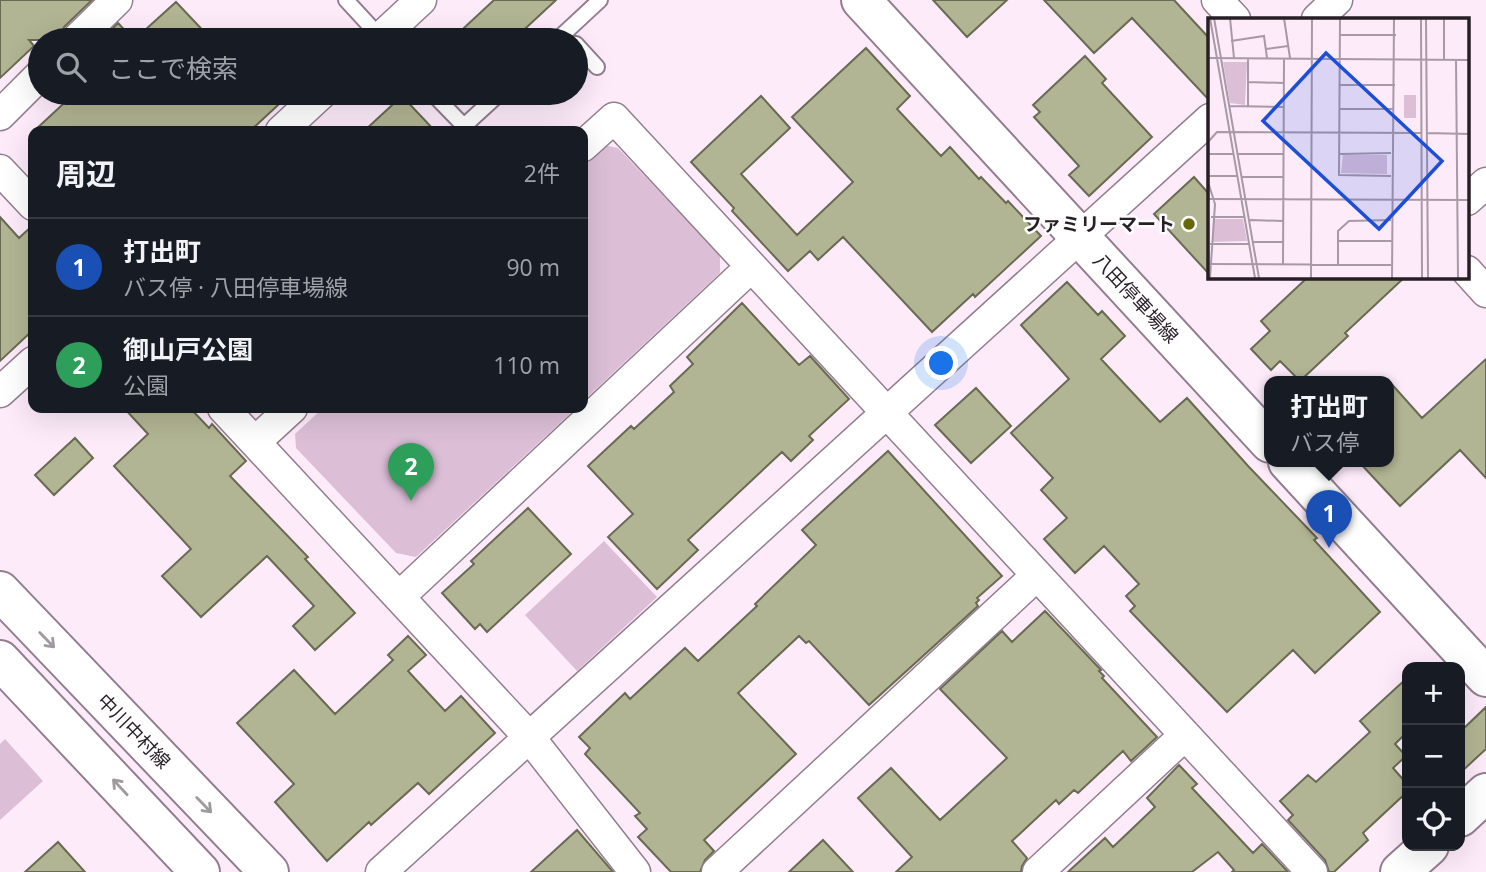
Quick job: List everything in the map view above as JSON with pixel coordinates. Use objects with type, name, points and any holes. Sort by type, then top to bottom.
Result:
[{"type":"main road","name":"八田停車場線","points":[[861,0],[1264,438]]},
{"type":"main road","points":[[1292,467],[1486,677]]},
{"type":"main road","name":"中川中村線","points":[[0,591],[269,872]]},
{"type":"main road","points":[[0,660],[200,872]]},
{"type":"main road","points":[[1465,812],[1486,793]]},
{"type":"main road","points":[[1400,872],[1423,851]]},
{"type":"street","points":[[88,28],[117,0]]},
{"type":"street","points":[[392,28],[421,0]]},
{"type":"street","points":[[1217,0],[1234,18]]},
{"type":"street","points":[[1318,18],[1338,0]]},
{"type":"street","points":[[0,115],[28,87]]},
{"type":"street","points":[[286,126],[309,105]]},
{"type":"street","points":[[588,141],[614,118],[1312,872]]},
{"type":"street","points":[[382,872],[1208,119]]},
{"type":"street","points":[[0,170],[28,200]]},
{"type":"street","points":[[1468,199],[1486,183]]},
{"type":"street","points":[[399,597],[751,267]]},
{"type":"street","points":[[1468,272],[1486,292]]},
{"type":"street","points":[[0,393],[28,367]]},
{"type":"street","points":[[228,413],[530,738],[635,872]]},
{"type":"street","points":[[255,442],[287,413]]},
{"type":"street","points":[[717,872],[1037,576]]},
{"type":"street","points":[[1038,872],[1185,734]]},
{"type":"lane","points":[[346,0],[371,28]]},
{"type":"lane","points":[[573,28],[600,0]]},
{"type":"lane","points":[[588,57],[597,67]]},
{"type":"lane","points":[[444,105],[464,126],[487,105]]},
{"type":"shaded area","points":[[604,145],[618,148],[720,255],[720,273],[588,396],[588,160]]},
{"type":"shaded area","points":[[318,413],[571,413],[416,557],[396,553],[296,448],[295,434]]},
{"type":"shaded area","points":[[604,541],[657,597],[577,671],[525,615]]},
{"type":"shaded area","points":[[5,739],[43,781],[0,820],[0,744]]},
{"type":"building","points":[[0,0],[92,0],[64,28],[28,28],[28,52],[0,78]]},
{"type":"building","points":[[494,0],[556,0],[526,28],[464,28]]},
{"type":"building","points":[[933,0],[1007,0],[967,37]]},
{"type":"building","points":[[1044,0],[1174,0],[1208,37],[1208,99],[1132,18],[1094,53]]},
{"type":"building","points":[[176,2],[201,28],[147,28]]},
{"type":"building","points":[[866,48],[910,96],[897,109],[941,156],[950,147],[979,179],[981,177],[1006,203],[1008,201],[1041,236],[975,297],[973,294],[932,332],[843,237],[818,260],[810,251],[788,271],[691,162],[761,96],[790,128],[741,174],[797,235],[853,182],[792,117]]},
{"type":"building","points":[[1085,56],[1106,79],[1102,83],[1152,137],[1089,196],[1069,175],[1079,166],[1034,117],[1040,112],[1033,105]]},
{"type":"building","points":[[62,105],[278,105],[255,126],[39,126]]},
{"type":"building","points":[[392,105],[410,105],[430,126],[369,126]]},
{"type":"building","points":[[1194,177],[1208,193],[1208,273],[1154,214]]},
{"type":"building","points":[[0,217],[19,238],[28,230],[28,335],[0,361]]},
{"type":"building","points":[[1307,278],[1404,278],[1345,333],[1348,336],[1305,376],[1295,376],[1280,361],[1271,370],[1251,349],[1270,331],[1261,321]]},
{"type":"building","points":[[1067,282],[1098,315],[1102,311],[1125,336],[1101,359],[1160,422],[1187,398],[1317,538],[1314,540],[1380,612],[1315,673],[1293,650],[1227,712],[1130,611],[1135,606],[1126,596],[1139,584],[1104,546],[1075,573],[1044,539],[1067,518],[1041,490],[1053,478],[1011,433],[1069,379],[1021,325]]},
{"type":"building","points":[[742,303],[799,365],[810,356],[849,399],[809,436],[813,440],[791,461],[782,452],[688,540],[698,550],[657,589],[608,537],[633,514],[588,466],[631,426],[634,429],[674,392],[670,386],[693,364],[687,357]]},
{"type":"building","points":[[1486,359],[1486,478],[1460,450],[1400,506],[1364,467],[1394,467],[1394,387],[1422,418]]},
{"type":"building","points":[[976,388],[1011,426],[971,463],[935,425]]},
{"type":"building","points":[[129,413],[195,413],[209,428],[212,424],[246,461],[230,476],[308,557],[305,559],[355,613],[315,650],[293,626],[314,606],[267,556],[201,617],[162,576],[191,549],[114,466],[148,434]]},
{"type":"building","points":[[75,438],[93,458],[54,495],[35,475]]},
{"type":"building","points":[[888,451],[1002,576],[977,598],[978,606],[869,705],[809,641],[806,643],[799,636],[738,693],[796,754],[704,840],[714,851],[705,860],[700,872],[671,872],[638,837],[647,829],[635,816],[640,813],[585,754],[590,748],[579,737],[625,693],[630,699],[685,648],[698,661],[757,606],[755,604],[816,545],[802,530]]},
{"type":"building","points":[[528,508],[571,554],[487,632],[480,624],[475,629],[442,593],[474,564],[471,561]]},
{"type":"building","points":[[1045,611],[1101,670],[1099,671],[1104,676],[1102,678],[1157,737],[1131,761],[1123,751],[1078,793],[1074,790],[1059,804],[1056,800],[1012,841],[1027,858],[1021,872],[896,872],[912,857],[858,798],[891,768],[940,820],[1007,758],[940,689],[1002,631],[1012,642]]},
{"type":"building","points":[[408,636],[426,655],[408,671],[445,711],[461,696],[495,733],[429,794],[418,783],[371,825],[369,822],[327,861],[275,802],[294,784],[237,723],[294,670],[335,714],[393,660],[388,655]]},
{"type":"building","points":[[1402,683],[1402,737],[1395,744],[1402,752],[1402,760],[1393,768],[1402,778],[1402,797],[1363,833],[1368,840],[1334,872],[1329,872],[1325,860],[1288,820],[1293,815],[1280,801],[1308,775],[1316,782],[1370,732],[1360,721]]},
{"type":"building","points":[[1486,707],[1486,749],[1465,768],[1465,727]]},
{"type":"building","points":[[1179,765],[1197,784],[1192,788],[1253,853],[1262,844],[1288,872],[1232,872],[1234,870],[1218,852],[1192,872],[1068,872],[1105,838],[1113,847],[1155,807],[1147,798]]},
{"type":"building","points":[[577,830],[613,872],[531,872]]},
{"type":"building","points":[[823,840],[853,872],[789,872]]},
{"type":"building","points":[[58,842],[85,872],[25,872]]},
{"type":"place","name":"ファミリーマート","points":[[1189,224]]},
{"type":"place","name":"御山戸公園","points":[[411,501]]},
{"type":"place","name":"打出町","points":[[1329,548]]}]
